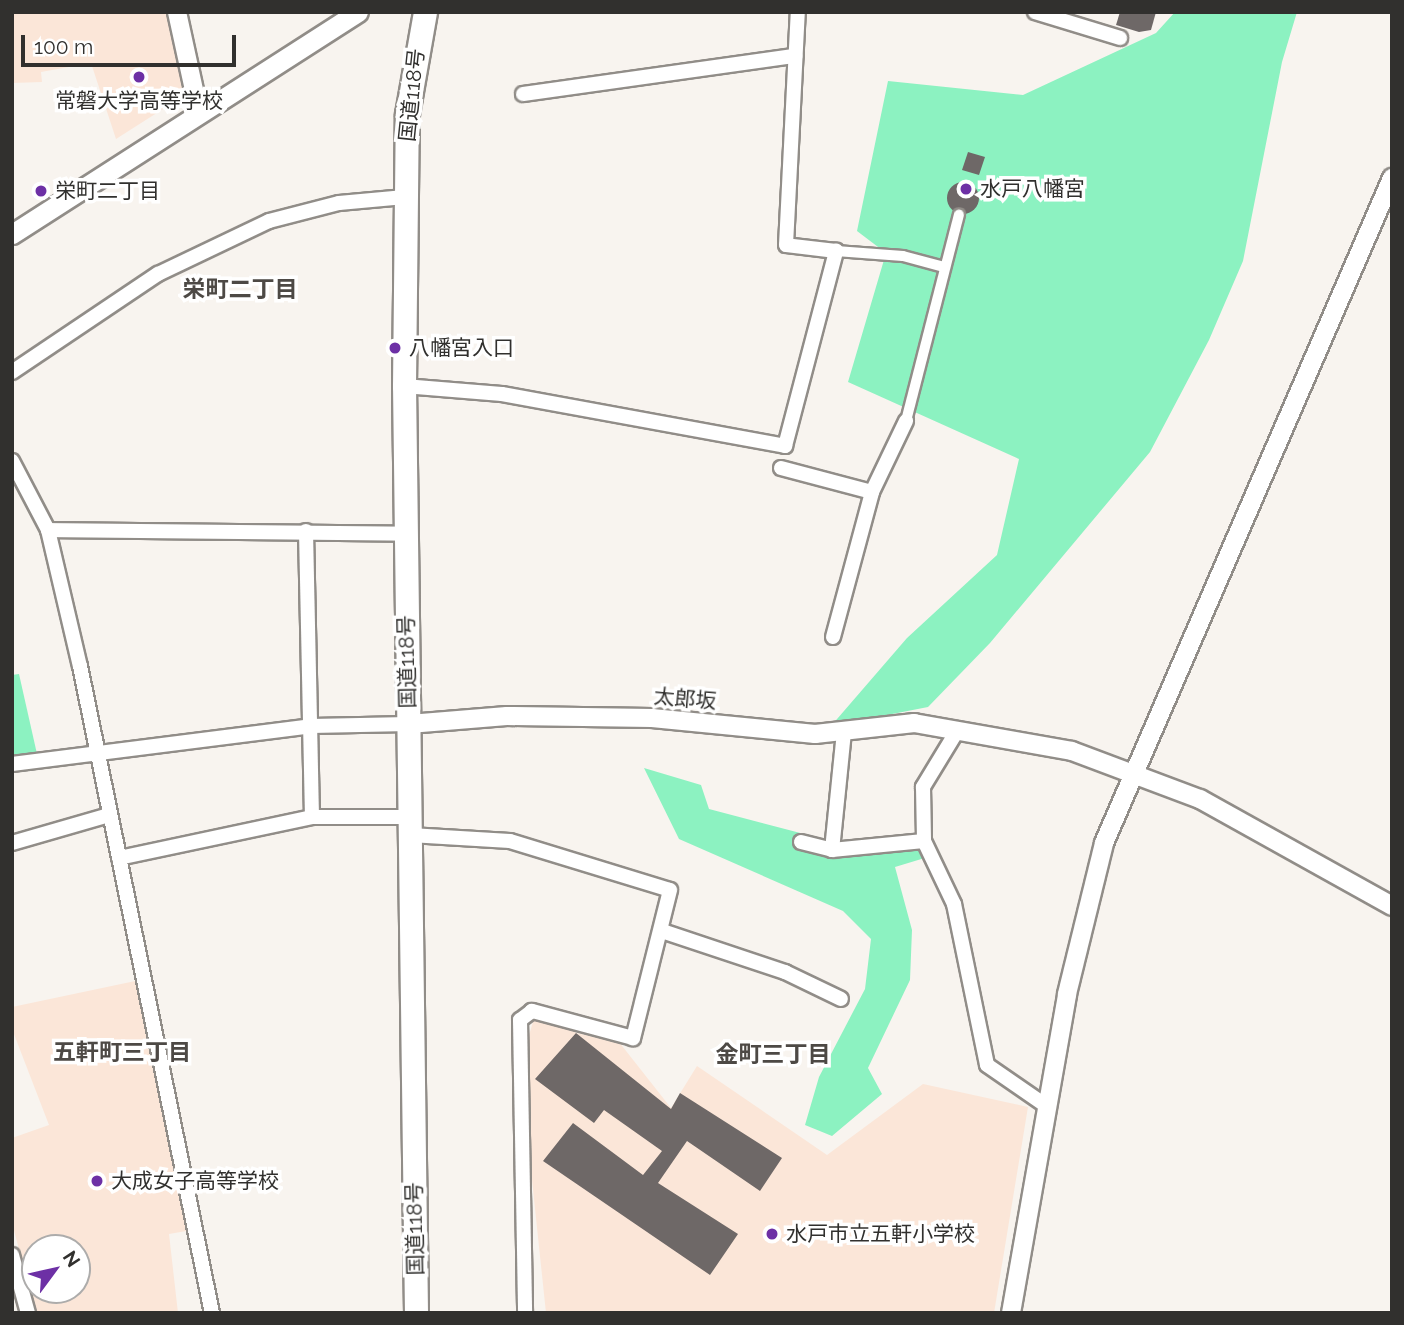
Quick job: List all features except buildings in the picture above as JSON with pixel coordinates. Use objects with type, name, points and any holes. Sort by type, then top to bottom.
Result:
[{"type":"highway","name":"国道118号","points":[[416,1313],[405,534],[405,197],[407,114],[425,12]]},
{"type":"main road","points":[[12,234],[358,12]]},
{"type":"street","points":[[177,12],[199,113]]},
{"type":"street","points":[[797,12],[786,245],[903,256],[944,267]]},
{"type":"street","points":[[1035,12],[1120,38]]},
{"type":"street","points":[[523,94],[796,56]]},
{"type":"street","points":[[1011,1313],[1045,1105],[1104,843],[1132,772],[1296,411],[1392,178]]},
{"type":"street","points":[[12,372],[158,274],[269,221],[339,203],[405,197]]},
{"type":"street","points":[[833,637],[872,492],[906,421],[959,215]]},
{"type":"street","points":[[404,386],[502,394],[785,446],[836,251]]},
{"type":"street","points":[[12,461],[48,530],[119,858],[212,1313]]},
{"type":"street","points":[[781,468],[872,492]]},
{"type":"street","points":[[48,530],[405,534]]},
{"type":"street","points":[[306,531],[312,817]]},
{"type":"street","name":"太郎坂","points":[[408,724],[507,716],[652,718],[815,734],[914,723],[1072,751],[1200,799],[1392,906]]},
{"type":"street","points":[[12,764],[311,726],[408,724]]},
{"type":"street","points":[[832,850],[844,731]]},
{"type":"street","points":[[957,731],[923,787],[923,841],[954,904],[987,1065],[1045,1105]]},
{"type":"street","points":[[12,843],[109,815]]},
{"type":"street","points":[[119,858],[312,817],[409,826],[510,841],[670,890],[662,931],[633,1038],[532,1011],[520,1020],[524,1313]]},
{"type":"street","points":[[801,842],[832,850],[923,841]]},
{"type":"street","points":[[662,931],[785,972],[841,999]]},
{"type":"street","points":[[12,1255],[28,1313]]},
{"type":"shaded area","name":"常磐大学高等学校","points":[[12,12],[169,12],[185,95],[116,139],[91,63],[41,72],[42,82],[12,83]]},
{"type":"shaded area","name":"大成女子高等学校","points":[[140,980],[192,1230],[169,1234],[178,1313],[36,1313],[34,1304],[91,1304],[91,1234],[21,1234],[21,1257],[12,1223],[12,1138],[49,1125],[12,1029],[12,1007]]},
{"type":"shaded area","name":"水戸市立五軒小学校","points":[[535,1015],[570,1019],[576,1033],[619,1042],[671,1108],[697,1066],[827,1155],[923,1084],[1028,1107],[994,1313],[546,1313],[520,1066]]},
{"type":"green space","points":[[1175,12],[1297,12],[1282,62],[1243,261],[1209,340],[1150,452],[990,643],[928,707],[831,726],[907,638],[997,555],[1019,459],[848,382],[886,253],[857,231],[888,81],[1023,95],[1156,33]]},
{"type":"green space","points":[[19,674],[37,754],[12,757],[12,675]]},
{"type":"green space","points":[[644,768],[701,785],[709,809],[877,853],[923,843],[928,857],[895,867],[912,930],[910,980],[868,1068],[882,1094],[832,1136],[805,1125],[819,1077],[865,989],[871,939],[843,911],[679,839]]},
{"type":"place","name":"常磐大学高等学校","points":[[139,77]]},
{"type":"place","name":"水戸八幡宮","points":[[966,189]]},
{"type":"place","name":"栄町二丁目","points":[[41,191]]},
{"type":"place","name":"八幡宮入口","points":[[395,348]]},
{"type":"place","name":"大成女子高等学校","points":[[97,1181]]},
{"type":"place","name":"水戸市立五軒小学校","points":[[772,1234]]},
{"type":"district","name":"栄町二丁目","points":[[240,289]]},
{"type":"district","name":"五軒町三丁目","points":[[122,1052]]},
{"type":"district","name":"金町三丁目","points":[[773,1054]]}]
